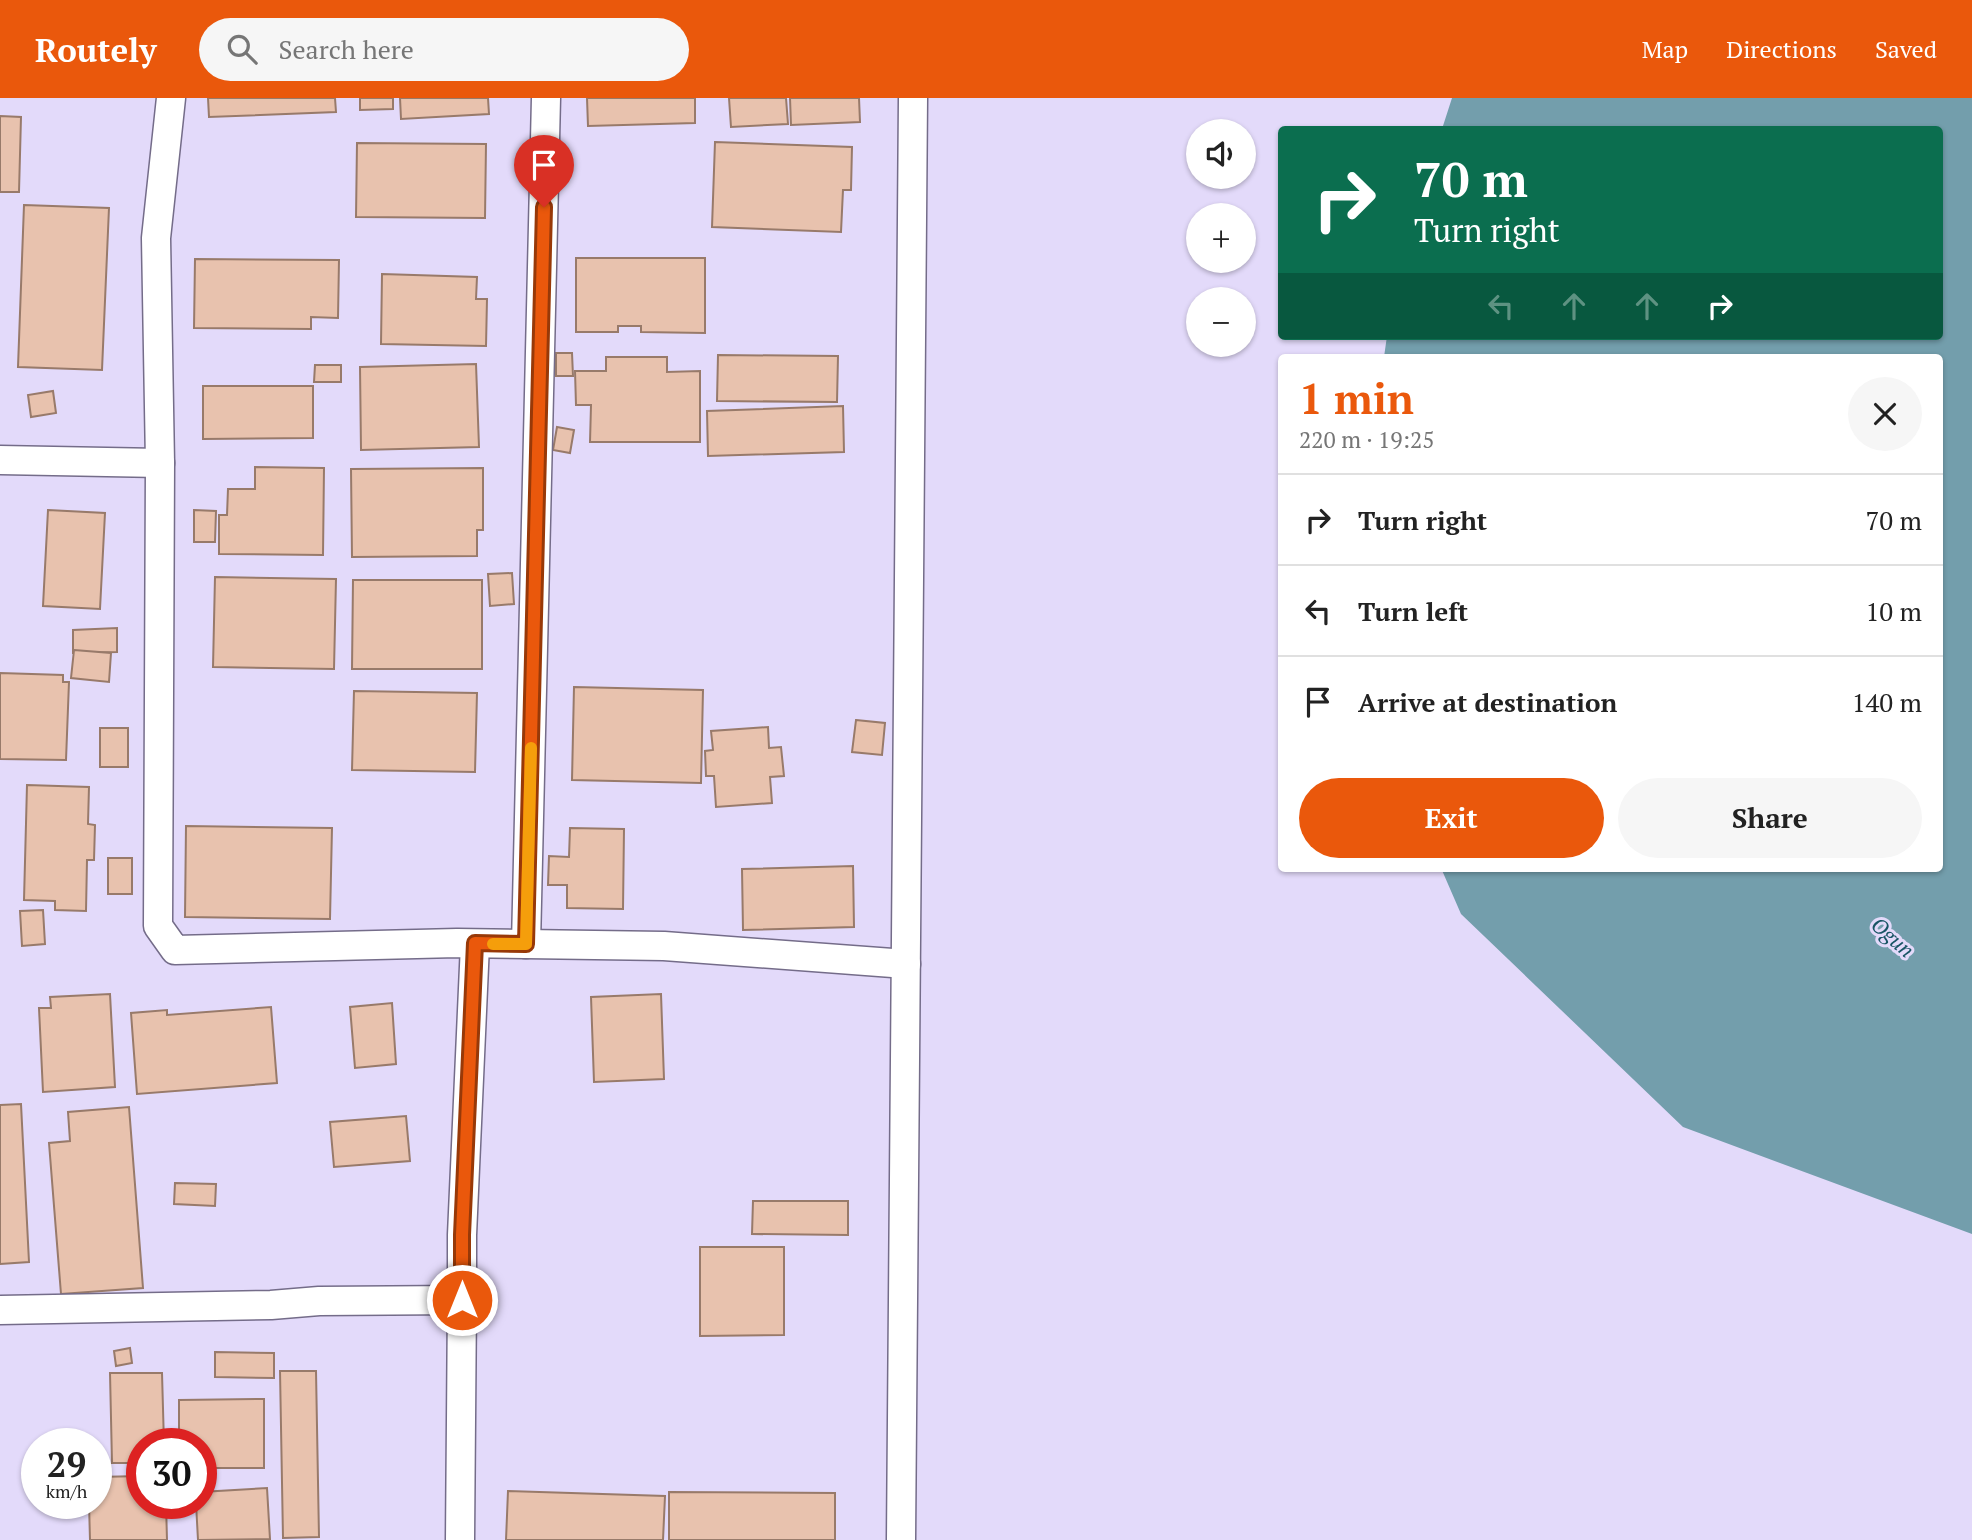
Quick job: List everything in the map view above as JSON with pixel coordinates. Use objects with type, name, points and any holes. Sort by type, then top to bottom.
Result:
[{"type":"street","points":[[171,98],[156,238],[160,463],[158,926],[174,950],[475,943],[664,946],[906,964]]},
{"type":"street","points":[[526,944],[546,98]]},
{"type":"street","points":[[901,1540],[913,98]]},
{"type":"street","points":[[0,460],[160,463]]},
{"type":"street","points":[[460,1540],[462,1235],[475,943]]},
{"type":"street","points":[[0,1310],[462,1300]]},
{"type":"water","name":"Ogun","points":[[1452,98],[1972,98],[1972,1234],[1683,1127],[1461,914],[1443,872],[1943,872],[1943,354],[1384,354],[1386,340],[1943,340],[1943,126],[1443,126]]},
{"type":"building","points":[[208,98],[335,98],[336,112],[209,117]]},
{"type":"building","points":[[360,98],[393,98],[393,109],[360,110]]},
{"type":"building","points":[[400,98],[488,98],[489,114],[401,119]]},
{"type":"building","points":[[587,98],[695,98],[695,123],[588,126]]},
{"type":"building","points":[[729,98],[786,98],[788,124],[731,127]]},
{"type":"building","points":[[790,98],[859,98],[860,122],[791,125]]},
{"type":"building","points":[[0,116],[21,117],[19,192],[0,192]]},
{"type":"building","points":[[715,142],[852,147],[851,190],[843,190],[841,232],[712,227]]},
{"type":"building","points":[[357,143],[486,144],[485,218],[356,217]]},
{"type":"building","points":[[24,205],[109,208],[102,370],[18,367]]},
{"type":"building","points":[[576,258],[705,258],[705,333],[641,332],[641,326],[618,326],[618,332],[576,332]]},
{"type":"building","points":[[195,259],[339,260],[338,318],[311,317],[311,329],[194,328]]},
{"type":"building","points":[[382,274],[477,277],[476,299],[487,299],[486,346],[381,344]]},
{"type":"building","points":[[556,353],[572,353],[573,376],[556,376]]},
{"type":"building","points":[[718,355],[838,356],[837,402],[717,401]]},
{"type":"building","points":[[606,357],[667,357],[667,372],[700,371],[700,442],[590,442],[591,405],[576,405],[575,371],[606,371]]},
{"type":"building","points":[[476,364],[479,447],[361,450],[360,367]]},
{"type":"building","points":[[315,365],[341,365],[341,382],[314,382]]},
{"type":"building","points":[[203,386],[313,386],[313,438],[203,439]]},
{"type":"building","points":[[53,391],[56,413],[31,417],[28,395]]},
{"type":"building","points":[[843,406],[844,452],[708,456],[707,411]]},
{"type":"building","points":[[557,427],[574,430],[570,453],[553,450]]},
{"type":"building","points":[[255,467],[324,468],[323,555],[219,554],[219,515],[227,515],[228,489],[255,489]]},
{"type":"building","points":[[483,468],[483,530],[477,530],[477,556],[352,557],[351,469]]},
{"type":"building","points":[[48,510],[105,513],[100,609],[43,606]]},
{"type":"building","points":[[194,510],[216,511],[215,542],[194,542]]},
{"type":"building","points":[[512,573],[514,604],[490,606],[488,574]]},
{"type":"building","points":[[215,577],[336,579],[334,669],[213,667]]},
{"type":"building","points":[[353,580],[482,580],[482,669],[352,669]]},
{"type":"building","points":[[117,628],[117,652],[73,653],[73,630]]},
{"type":"building","points":[[74,650],[111,653],[109,682],[71,678]]},
{"type":"building","points":[[0,673],[63,675],[63,682],[69,682],[66,760],[0,759]]},
{"type":"building","points":[[574,687],[703,690],[701,783],[572,780]]},
{"type":"building","points":[[354,691],[477,693],[475,772],[352,770]]},
{"type":"building","points":[[856,720],[885,723],[882,755],[852,752]]},
{"type":"building","points":[[768,727],[769,748],[781,747],[784,776],[770,777],[772,803],[716,807],[714,776],[706,776],[705,751],[713,750],[711,731]]},
{"type":"building","points":[[100,728],[128,728],[128,767],[100,767]]},
{"type":"building","points":[[27,785],[89,787],[88,824],[95,825],[94,860],[87,860],[86,911],[55,910],[55,901],[24,900]]},
{"type":"building","points":[[186,826],[332,828],[330,919],[185,917]]},
{"type":"building","points":[[570,828],[624,829],[623,909],[567,908],[567,885],[548,885],[549,856],[569,857]]},
{"type":"building","points":[[108,858],[132,858],[132,894],[108,894]]},
{"type":"building","points":[[853,866],[854,927],[743,930],[742,869]]},
{"type":"building","points":[[43,910],[45,944],[22,946],[20,911]]},
{"type":"building","points":[[110,994],[115,1087],[43,1092],[39,1008],[51,1008],[50,997]]},
{"type":"building","points":[[661,994],[664,1079],[594,1082],[591,997]]},
{"type":"building","points":[[392,1003],[396,1064],[355,1068],[350,1007]]},
{"type":"building","points":[[271,1007],[277,1083],[137,1094],[131,1013],[167,1010],[167,1015]]},
{"type":"building","points":[[21,1104],[29,1262],[0,1264],[0,1105]]},
{"type":"building","points":[[129,1107],[143,1288],[61,1294],[49,1143],[70,1141],[68,1112]]},
{"type":"building","points":[[406,1116],[410,1161],[334,1167],[330,1122]]},
{"type":"building","points":[[175,1183],[216,1184],[215,1206],[174,1204]]},
{"type":"building","points":[[753,1201],[848,1201],[848,1235],[752,1234]]},
{"type":"building","points":[[700,1247],[784,1247],[784,1335],[700,1336]]},
{"type":"building","points":[[130,1348],[132,1363],[116,1366],[114,1351]]},
{"type":"building","points":[[215,1352],[274,1353],[274,1378],[215,1377]]},
{"type":"building","points":[[280,1371],[316,1371],[319,1537],[283,1538]]},
{"type":"building","points":[[110,1373],[162,1373],[164,1428],[126,1428],[126,1463],[112,1463]]},
{"type":"building","points":[[264,1399],[264,1468],[217,1468],[217,1428],[179,1428],[179,1400]]},
{"type":"building","points":[[126,1476],[126,1519],[166,1519],[167,1540],[90,1540],[89,1519],[112,1519],[112,1477]]},
{"type":"building","points":[[267,1488],[270,1539],[198,1540],[197,1519],[217,1519],[217,1491]]},
{"type":"building","points":[[508,1491],[665,1496],[663,1540],[506,1540]]},
{"type":"building","points":[[669,1492],[835,1493],[835,1540],[669,1540]]},
{"type":"slow traffic","points":[[493,944],[526,944],[531,748]]},
{"type":"route","points":[[462,1300],[462,1235],[475,943],[526,944],[544,207]]}]
